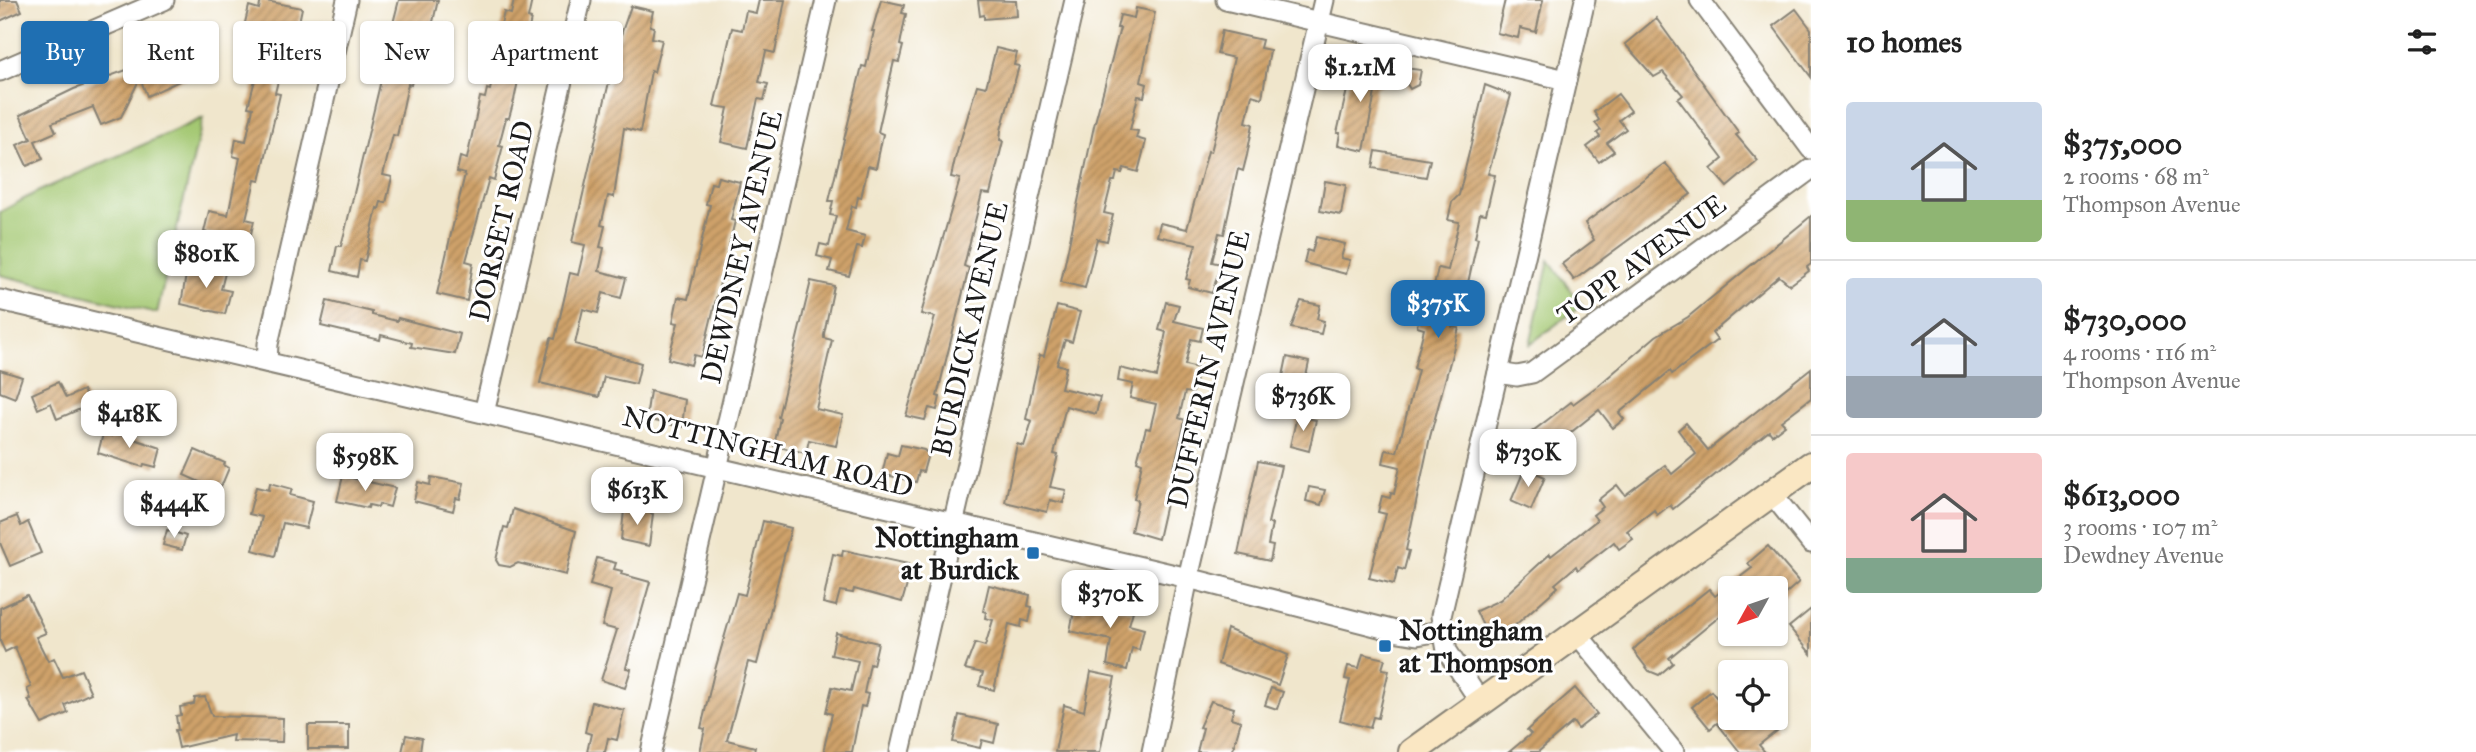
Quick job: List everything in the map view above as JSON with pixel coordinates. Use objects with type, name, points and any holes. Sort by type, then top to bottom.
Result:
[{"type":"main road","points":[[1412,752],[1811,465]]},
{"type":"street","points":[[0,71],[164,0]]},
{"type":"street","points":[[267,362],[268,344],[347,0]]},
{"type":"street","name":"DORSET ROAD","points":[[484,413],[581,0]]},
{"type":"street","name":"DEWDNEY AVENUE","points":[[651,752],[826,0]]},
{"type":"street","name":"BURDICK AVENUE","points":[[900,752],[1074,0]]},
{"type":"street","points":[[1226,0],[1566,80]]},
{"type":"street","name":"DUFFERIN AVENUE","points":[[1152,752],[1188,578],[1324,0]]},
{"type":"street","points":[[1481,704],[1447,651],[1441,631],[1441,615],[1585,0]]},
{"type":"street","points":[[1700,0],[1811,149]]},
{"type":"street","name":"TOPP AVENUE","points":[[1498,373],[1532,373],[1811,169]]},
{"type":"street","name":"NOTTINGHAM ROAD","points":[[0,300],[1188,578],[1399,632],[1418,635],[1441,631]]},
{"type":"street","points":[[1772,494],[1811,543]]},
{"type":"street","points":[[1577,635],[1674,752]]},
{"type":"green space","points":[[203,118],[157,313],[0,275],[0,212],[35,193]]},
{"type":"green space","points":[[1549,260],[1582,305],[1530,344]]},
{"type":"building","points":[[0,0],[17,0],[22,11],[0,21]]},
{"type":"building","points":[[261,0],[302,8],[299,21],[245,21],[249,6],[259,9]]},
{"type":"building","points":[[399,0],[438,0],[433,21],[394,21]]},
{"type":"building","points":[[514,0],[532,0],[528,18],[531,21],[502,21],[504,12],[511,14]]},
{"type":"building","points":[[759,0],[785,0],[775,53],[766,51],[759,82],[768,84],[764,100],[758,99],[747,148],[721,142],[728,108],[714,106],[732,28],[742,30],[746,11],[756,13]]},
{"type":"building","points":[[881,0],[904,5],[902,13],[906,14],[900,45],[903,46],[899,62],[894,61],[878,132],[883,134],[876,168],[868,166],[861,198],[858,197],[856,207],[852,206],[846,231],[865,236],[862,248],[857,247],[849,276],[829,271],[832,260],[817,256],[820,244],[829,246],[836,216],[830,215],[833,201],[829,201],[862,66],[866,67]]},
{"type":"building","points":[[978,0],[1016,1],[1017,16],[984,19],[984,15],[980,16]]},
{"type":"building","points":[[1505,0],[1543,0],[1536,32],[1520,28],[1518,38],[1497,33]]},
{"type":"building","points":[[631,6],[653,11],[650,26],[654,27],[652,38],[662,40],[654,72],[651,71],[640,132],[624,128],[614,197],[608,196],[601,225],[605,226],[600,247],[604,248],[599,271],[626,278],[621,298],[603,293],[598,313],[583,309],[575,344],[641,363],[636,384],[604,377],[599,397],[540,383],[551,338],[555,339],[570,273],[578,275],[585,245],[572,242],[609,84],[623,84],[623,29]]},
{"type":"building","points":[[1136,8],[1155,12],[1141,82],[1147,84],[1144,97],[1138,96],[1130,130],[1138,131],[1136,138],[1146,141],[1138,172],[1124,168],[1122,173],[1117,172],[1115,181],[1112,181],[1104,213],[1113,215],[1107,241],[1097,239],[1085,288],[1061,282],[1094,126],[1120,28],[1117,28],[1120,15],[1134,18]]},
{"type":"building","points":[[1796,9],[1811,29],[1811,77],[1773,26]]},
{"type":"building","points":[[1656,18],[1739,133],[1736,135],[1758,161],[1727,187],[1711,169],[1723,159],[1678,99],[1683,95],[1663,72],[1654,77],[1625,44]]},
{"type":"building","points":[[1222,31],[1262,40],[1260,48],[1270,50],[1262,98],[1252,95],[1246,122],[1253,124],[1243,171],[1238,169],[1224,234],[1219,233],[1212,262],[1221,264],[1212,293],[1188,287],[1190,280],[1186,279],[1196,244],[1157,236],[1160,223],[1187,229],[1208,151],[1211,152],[1234,58],[1217,54]]},
{"type":"building","points":[[996,48],[1017,53],[1014,65],[1019,66],[1001,130],[1000,140],[1003,141],[990,194],[982,193],[964,266],[969,268],[937,396],[940,397],[937,410],[929,408],[925,420],[906,416],[935,317],[921,314],[960,179],[951,177],[955,159],[977,85],[986,87]]},
{"type":"building","points":[[1362,58],[1387,65],[1383,84],[1376,87],[1364,151],[1338,145],[1340,133],[1337,133],[1350,77],[1353,78]]},
{"type":"building","points":[[1396,67],[1421,70],[1418,85],[1410,89]]},
{"type":"building","points":[[123,71],[123,84],[137,84],[121,117],[101,125],[93,107],[52,123],[56,132],[35,141],[43,159],[27,166],[17,145],[31,139],[20,115],[88,84],[109,84],[109,76]]},
{"type":"building","points":[[142,84],[173,84],[147,96]]},
{"type":"building","points":[[254,84],[277,84],[275,93],[280,94],[260,181],[255,180],[246,219],[254,221],[249,242],[241,240],[239,250],[223,246],[225,237],[204,232],[209,211],[228,215],[240,158],[233,156],[236,139],[246,141],[253,108],[248,107]]},
{"type":"building","points":[[380,84],[408,84],[397,136],[393,135],[383,175],[392,177],[386,203],[381,202],[379,209],[377,208],[365,261],[360,260],[357,277],[332,271],[337,246],[341,246]]},
{"type":"building","points":[[491,84],[517,84],[499,145],[503,146],[494,180],[489,178],[466,261],[473,263],[467,301],[437,294],[465,174],[457,172],[460,157],[467,159],[480,97],[485,98],[487,89],[490,90]]},
{"type":"building","points":[[1485,85],[1511,95],[1488,174],[1495,175],[1486,214],[1480,213],[1475,237],[1478,238],[1465,296],[1461,295],[1458,301],[1452,327],[1459,328],[1430,437],[1406,550],[1409,551],[1404,570],[1398,568],[1394,584],[1369,578],[1386,514],[1378,512],[1382,496],[1390,498],[1391,493],[1394,494],[1400,467],[1383,463],[1386,450],[1397,452],[1418,370],[1414,368],[1424,329],[1417,327],[1418,320],[1410,318],[1414,304],[1429,308],[1438,268],[1448,270],[1459,222],[1448,220],[1452,202],[1459,195]]},
{"type":"building","points":[[1618,94],[1631,111],[1619,120],[1626,129],[1607,143],[1614,151],[1599,162],[1587,147],[1600,137],[1597,133],[1601,130],[1595,123],[1599,120],[1594,112]]},
{"type":"building","points":[[1376,151],[1430,160],[1426,177],[1373,168]]},
{"type":"building","points":[[1665,163],[1691,194],[1574,280],[1562,264],[1594,240],[1585,223]]},
{"type":"building","points":[[718,177],[740,182],[731,220],[735,221],[702,357],[694,355],[691,365],[668,359],[678,323],[673,322],[678,297],[688,299],[710,205],[706,204],[711,183],[716,184]]},
{"type":"building","points":[[1325,181],[1346,185],[1341,215],[1320,211]]},
{"type":"building","points":[[1811,216],[1811,264],[1807,267],[1809,271],[1790,285],[1779,276],[1712,333],[1717,340],[1672,374],[1670,371],[1619,413],[1624,419],[1613,428],[1599,410],[1539,458],[1525,437],[1571,402],[1573,404],[1599,385],[1656,336],[1688,317]]},
{"type":"building","points":[[1316,237],[1345,244],[1341,258],[1350,260],[1346,274],[1304,263],[1307,250],[1312,252]]},
{"type":"building","points":[[205,264],[226,269],[221,289],[231,291],[225,314],[181,304],[187,269],[203,273]]},
{"type":"building","points":[[811,281],[834,286],[824,334],[824,338],[832,340],[816,409],[843,415],[836,446],[809,440],[806,453],[774,446],[780,418],[778,417]]},
{"type":"building","points":[[327,301],[372,312],[372,315],[397,321],[398,318],[460,334],[455,354],[411,347],[412,343],[381,335],[380,340],[321,326]]},
{"type":"building","points":[[1301,301],[1320,305],[1317,319],[1324,321],[1321,334],[1291,328]]},
{"type":"building","points":[[1166,302],[1179,305],[1174,321],[1203,328],[1200,341],[1191,339],[1185,365],[1198,368],[1193,393],[1185,392],[1179,418],[1185,420],[1158,539],[1131,531],[1138,500],[1134,499],[1142,463],[1137,461],[1146,428],[1150,429],[1156,404],[1130,398],[1133,384],[1118,381],[1120,368],[1157,377],[1166,332],[1159,330]]},
{"type":"building","points":[[1057,306],[1080,312],[1072,342],[1065,340],[1057,364],[1066,367],[1061,388],[1100,397],[1096,414],[1066,406],[1054,454],[1058,455],[1050,487],[1066,490],[1063,503],[1050,500],[1047,512],[1005,502],[1017,444],[1024,446],[1032,421],[1026,419],[1033,385]]},
{"type":"building","points":[[1287,357],[1309,362],[1302,396],[1280,391]]},
{"type":"building","points":[[1811,368],[1811,398],[1781,421],[1785,425],[1772,435],[1769,431],[1673,509],[1670,505],[1657,515],[1654,510],[1627,531],[1633,539],[1619,549],[1614,542],[1578,570],[1576,566],[1555,584],[1558,587],[1512,628],[1489,639],[1476,611],[1500,600],[1550,554],[1551,556],[1597,520],[1593,515],[1603,507],[1598,500],[1617,485],[1625,495],[1665,465],[1672,474],[1696,454],[1678,430],[1686,423],[1708,450]]},
{"type":"building","points":[[0,370],[22,377],[15,398],[0,392]]},
{"type":"building","points":[[58,382],[66,398],[83,390],[90,405],[57,419],[51,403],[38,409],[32,394]]},
{"type":"building","points":[[650,391],[685,400],[682,427],[646,419]]},
{"type":"building","points":[[1297,416],[1316,420],[1309,451],[1290,446]]},
{"type":"building","points":[[113,432],[161,448],[156,467],[144,464],[143,467],[98,453],[103,434],[112,436]]},
{"type":"building","points":[[901,445],[924,450],[928,454],[923,472],[919,471],[916,482],[882,474],[887,453],[898,456]]},
{"type":"building","points":[[195,450],[225,463],[229,468],[221,487],[215,485],[213,488],[184,475]]},
{"type":"building","points":[[1258,461],[1281,466],[1268,523],[1272,524],[1268,545],[1273,546],[1270,561],[1238,554]]},
{"type":"building","points":[[1525,468],[1545,477],[1531,510],[1511,501]]},
{"type":"building","points":[[343,476],[395,488],[390,507],[379,504],[378,507],[369,505],[368,508],[337,501]]},
{"type":"building","points":[[431,477],[464,483],[460,499],[456,498],[453,511],[414,501],[418,482],[430,485]]},
{"type":"building","points":[[270,483],[292,489],[290,495],[313,501],[306,528],[283,523],[275,556],[253,550],[262,517],[249,514],[256,487],[269,490]]},
{"type":"building","points":[[1309,487],[1325,490],[1321,505],[1306,501]]},
{"type":"building","points":[[633,507],[653,514],[649,546],[621,540],[624,510],[632,511]]},
{"type":"building","points":[[513,509],[576,531],[566,575],[518,563],[510,567],[499,565],[496,560],[504,527],[508,528]]},
{"type":"building","points":[[17,516],[21,526],[28,522],[41,553],[10,566],[0,543],[0,523]]},
{"type":"building","points":[[763,521],[791,528],[757,664],[748,662],[727,740],[755,747],[754,752],[700,752],[705,729],[701,728],[713,677],[737,593],[745,595]]},
{"type":"building","points":[[167,530],[186,536],[182,550],[163,545]]},
{"type":"building","points":[[1768,546],[1799,582],[1788,592],[1788,576],[1741,576],[1752,568],[1748,563]]},
{"type":"building","points":[[843,550],[908,564],[905,577],[909,578],[902,602],[854,589],[853,593],[840,591],[836,606],[823,603],[833,554],[842,556]]},
{"type":"building","points":[[597,558],[616,563],[614,569],[622,571],[621,574],[650,582],[626,668],[631,669],[625,688],[601,680],[617,630],[602,626],[611,591],[590,585]]},
{"type":"building","points":[[989,585],[1030,595],[1028,606],[1032,607],[1029,622],[1022,620],[1021,627],[1009,624],[994,690],[979,686],[983,673],[965,669],[975,643],[985,646],[993,620],[985,618],[986,612],[983,611]]},
{"type":"building","points":[[1709,589],[1715,596],[1718,594],[1718,618],[1669,658],[1673,663],[1659,675],[1649,671],[1633,650]]},
{"type":"building","points":[[27,595],[46,633],[36,637],[48,661],[54,658],[63,677],[81,670],[91,693],[65,705],[68,713],[42,724],[28,700],[31,699],[27,689],[31,687],[15,647],[5,652],[0,641],[0,608]]},
{"type":"building","points":[[1087,601],[1133,611],[1129,625],[1144,629],[1139,650],[1132,648],[1127,670],[1107,665],[1111,640],[1070,631],[1075,607],[1085,610]]},
{"type":"building","points":[[1811,609],[1811,654],[1789,627]]},
{"type":"building","points":[[1227,629],[1288,655],[1278,685],[1218,664]]},
{"type":"building","points":[[836,633],[878,643],[873,665],[870,664],[864,693],[868,694],[865,707],[861,706],[852,752],[826,752],[824,748],[832,714],[826,712],[832,687],[851,691],[858,661],[831,655]]},
{"type":"building","points":[[1363,654],[1385,659],[1382,669],[1389,670],[1378,718],[1373,717],[1370,728],[1340,720],[1350,680],[1345,679],[1348,666],[1359,668]]},
{"type":"building","points":[[1091,672],[1115,677],[1100,752],[1055,752],[1064,705],[1084,711]]},
{"type":"building","points":[[1271,688],[1283,692],[1277,709],[1265,705]]},
{"type":"building","points":[[1575,688],[1597,714],[1578,729],[1573,722],[1538,752],[1509,752],[1531,734],[1527,730]]},
{"type":"building","points":[[1711,691],[1718,699],[1718,724],[1710,729],[1692,707]]},
{"type":"building","points":[[205,697],[212,716],[283,718],[282,742],[232,741],[233,735],[179,748],[175,730],[178,730],[176,716],[181,715],[180,707],[194,704],[195,698]]},
{"type":"building","points":[[1211,701],[1234,708],[1231,718],[1241,721],[1232,752],[1197,752],[1203,728],[1199,727]]},
{"type":"building","points":[[592,702],[624,710],[617,740],[608,738],[605,752],[587,752],[591,734],[585,732]]},
{"type":"building","points":[[959,715],[998,724],[994,743],[982,740],[980,748],[953,742]]},
{"type":"building","points":[[308,725],[349,725],[349,749],[308,749]]},
{"type":"building","points":[[1723,730],[1778,730],[1759,745],[1765,752],[1740,752]]},
{"type":"building","points":[[406,735],[422,738],[420,752],[402,752]]},
{"type":"place","name":"Nottingham at Burdick","points":[[1033,553]]},
{"type":"place","name":"Nottingham at Thompson","points":[[1385,646]]}]
